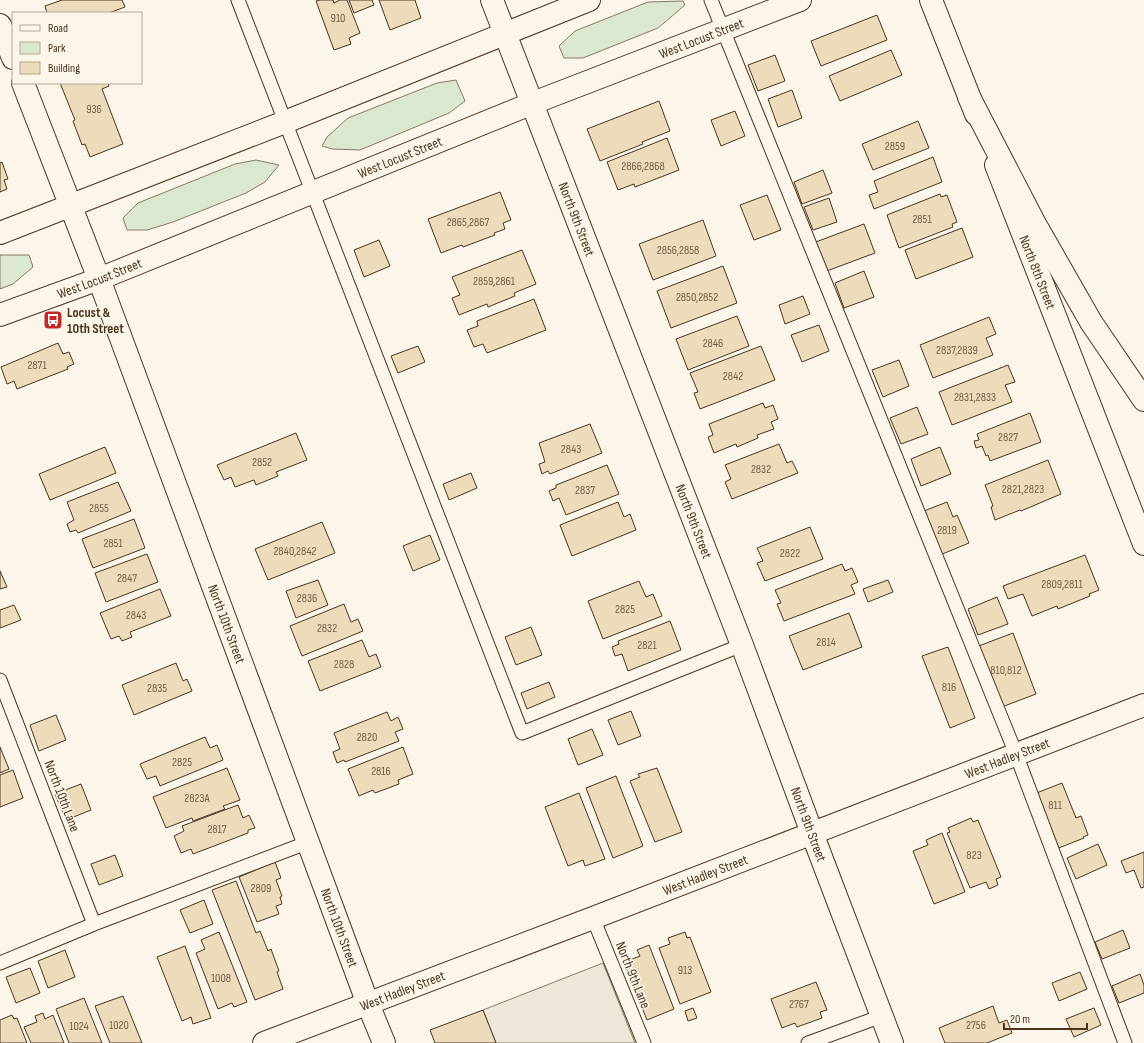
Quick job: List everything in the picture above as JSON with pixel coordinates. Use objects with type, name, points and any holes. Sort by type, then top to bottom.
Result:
[{"type":"main road","name":"North 9th Street","points":[[492,0],[742,645],[892,1043]]},
{"type":"main road","points":[[0,233],[285,122],[589,0]]},
{"type":"main road","name":"West Locust Street","points":[[0,315],[99,279],[533,103],[800,0]]},
{"type":"main road","name":"North 8th Street","points":[[931,0],[1144,544]]},
{"type":"main road","points":[[0,25],[12,55]]},
{"type":"main road","name":"North 10th Street","points":[[23,84],[99,279],[368,1004],[384,1043]]},
{"type":"main road","points":[[969,97],[1035,224],[1091,322],[1144,400]]},
{"type":"main road","name":"West Hadley Street","points":[[264,1043],[593,918],[1144,705]]},
{"type":"lane","points":[[238,0],[522,734],[742,645]]},
{"type":"lane","points":[[711,0],[1016,754],[1125,1043]]},
{"type":"lane","name":"North 10th Lane","points":[[0,680],[94,924]]},
{"type":"lane","points":[[0,963],[94,924],[309,842]]},
{"type":"lane","name":"North 9th Lane","points":[[593,918],[644,1043]]},
{"type":"lane","points":[[808,1043],[882,1016]]},
{"type":"green space","points":[[683,1],[685,5],[658,28],[583,58],[564,58],[559,46],[575,31],[648,2]]},
{"type":"green space","points":[[456,80],[465,101],[449,113],[360,150],[332,149],[322,146],[327,137],[348,118],[437,83]]},
{"type":"green space","points":[[256,160],[279,165],[265,182],[246,193],[173,222],[147,230],[127,230],[123,218],[138,203],[235,164]]},
{"type":"green space","points":[[0,255],[29,255],[33,267],[13,284],[0,289]]},
{"type":"shaded area","points":[[603,963],[635,1043],[496,1043],[483,1010]]},
{"type":"building","points":[[62,0],[122,0],[125,7],[112,12],[47,12],[45,6]]},
{"type":"building","points":[[333,0],[334,3],[340,0],[347,0],[360,33],[349,38],[351,44],[334,50],[316,1]]},
{"type":"building","points":[[349,0],[372,0],[374,5],[354,13]]},
{"type":"building","points":[[379,0],[415,0],[421,18],[390,30]]},
{"type":"building","points":[[877,15],[887,40],[821,66],[811,41]]},
{"type":"building","points":[[891,50],[902,75],[840,101],[829,76]]},
{"type":"building","points":[[775,55],[785,81],[758,91],[748,65]]},
{"type":"building","points":[[60,84],[108,84],[109,86],[102,89],[123,144],[90,157],[85,144],[82,145],[73,121],[75,120]]},
{"type":"building","points":[[792,90],[802,118],[778,127],[768,99]]},
{"type":"building","points":[[659,101],[670,131],[642,142],[643,144],[600,161],[587,129]]},
{"type":"building","points":[[735,111],[745,136],[721,146],[711,120]]},
{"type":"building","points":[[918,121],[929,148],[873,170],[862,144]]},
{"type":"building","points":[[667,138],[679,170],[635,187],[634,184],[618,190],[607,162]]},
{"type":"building","points":[[933,157],[942,182],[874,209],[869,195],[878,192],[874,181]]},
{"type":"building","points":[[2,162],[8,179],[4,180],[7,189],[0,192],[0,163]]},
{"type":"building","points":[[823,170],[832,193],[802,204],[794,182]]},
{"type":"building","points":[[500,192],[511,220],[503,223],[505,229],[494,233],[495,235],[463,247],[462,245],[441,253],[428,219]]},
{"type":"building","points":[[940,194],[941,197],[947,195],[957,222],[952,224],[953,227],[899,248],[887,215]]},
{"type":"building","points":[[767,195],[781,230],[754,240],[740,205]]},
{"type":"building","points":[[829,198],[837,222],[813,230],[804,207]]},
{"type":"building","points":[[703,220],[716,256],[653,280],[639,244]]},
{"type":"building","points":[[864,224],[875,253],[824,272],[813,243]]},
{"type":"building","points":[[962,228],[973,257],[916,279],[905,250]]},
{"type":"building","points":[[379,240],[390,266],[364,277],[354,250]]},
{"type":"building","points":[[522,250],[536,284],[514,293],[515,296],[488,307],[487,304],[459,315],[452,298],[460,295],[452,277]]},
{"type":"building","points":[[723,266],[737,303],[671,328],[657,291]]},
{"type":"building","points":[[864,271],[874,297],[844,308],[835,283]]},
{"type":"building","points":[[803,296],[810,314],[785,324],[779,305]]},
{"type":"building","points":[[534,299],[546,330],[487,353],[483,344],[474,347],[467,330],[478,326],[477,321]]},
{"type":"building","points":[[737,316],[749,346],[688,370],[676,339]]},
{"type":"building","points":[[989,317],[996,334],[986,338],[993,355],[933,378],[920,345]]},
{"type":"building","points":[[819,325],[829,351],[802,362],[791,335]]},
{"type":"building","points":[[58,343],[63,354],[69,352],[74,364],[67,367],[68,369],[17,389],[14,381],[7,384],[1,367]]},
{"type":"building","points":[[418,346],[425,362],[398,373],[391,356]]},
{"type":"building","points":[[761,346],[775,380],[700,409],[694,393],[698,392],[690,373]]},
{"type":"building","points":[[899,360],[909,386],[883,397],[872,370]]},
{"type":"building","points":[[1008,365],[1015,382],[1005,385],[1012,402],[952,425],[939,392]]},
{"type":"building","points":[[763,403],[765,408],[773,405],[778,419],[771,422],[774,429],[757,435],[758,438],[737,447],[736,444],[714,453],[708,437],[713,435],[709,424]]},
{"type":"building","points":[[917,407],[928,434],[901,444],[890,418]]},
{"type":"building","points":[[1030,413],[1041,442],[990,461],[982,446],[976,448],[974,441],[979,440],[977,434]]},
{"type":"building","points":[[590,424],[602,453],[550,474],[548,471],[542,474],[539,464],[545,462],[539,443]]},
{"type":"building","points":[[296,433],[307,460],[276,472],[278,476],[256,485],[254,480],[235,487],[231,477],[224,480],[217,465]]},
{"type":"building","points":[[779,444],[787,463],[792,461],[798,473],[732,499],[725,482],[731,479],[725,465]]},
{"type":"building","points":[[105,447],[116,473],[50,500],[39,474]]},
{"type":"building","points":[[940,447],[951,474],[921,486],[911,459]]},
{"type":"building","points":[[1048,460],[1061,494],[995,520],[991,507],[993,506],[985,485]]},
{"type":"building","points":[[607,465],[619,494],[566,515],[559,498],[553,501],[549,491],[556,488],[556,485]]},
{"type":"building","points":[[471,473],[477,488],[449,500],[443,484]]},
{"type":"building","points":[[118,482],[131,511],[78,533],[76,530],[70,532],[67,524],[74,520],[67,502]]},
{"type":"building","points":[[618,502],[624,517],[630,514],[636,530],[572,556],[560,525]]},
{"type":"building","points":[[947,502],[953,517],[957,515],[969,543],[940,555],[924,511]]},
{"type":"building","points":[[134,519],[145,548],[93,568],[82,539]]},
{"type":"building","points":[[322,522],[335,553],[268,580],[255,549]]},
{"type":"building","points":[[810,527],[823,559],[765,581],[757,563],[763,561],[757,548]]},
{"type":"building","points":[[430,535],[440,560],[413,571],[403,546]]},
{"type":"building","points":[[147,554],[158,582],[106,602],[95,573]]},
{"type":"building","points":[[1085,555],[1099,590],[1089,594],[1090,596],[1058,609],[1057,606],[1032,616],[1023,594],[1008,599],[1003,586]]},
{"type":"building","points":[[842,564],[845,571],[852,568],[858,582],[851,585],[855,594],[784,621],[777,604],[781,603],[775,590]]},
{"type":"building","points":[[0,571],[7,587],[0,589]]},
{"type":"building","points":[[318,580],[328,605],[296,618],[286,591]]},
{"type":"building","points":[[888,580],[893,592],[868,602],[863,589]]},
{"type":"building","points":[[639,581],[646,597],[653,594],[662,616],[603,639],[588,601]]},
{"type":"building","points":[[160,589],[171,616],[130,632],[132,637],[122,641],[119,636],[111,639],[100,613]]},
{"type":"building","points":[[997,597],[1008,624],[978,635],[968,609]]},
{"type":"building","points":[[344,604],[351,622],[358,619],[363,631],[302,656],[290,626]]},
{"type":"building","points":[[14,605],[21,620],[0,628],[0,610]]},
{"type":"building","points":[[849,613],[862,647],[803,670],[789,636]]},
{"type":"building","points":[[670,621],[681,650],[628,671],[622,654],[615,656],[612,647],[619,644],[618,641]]},
{"type":"building","points":[[531,627],[542,655],[516,665],[505,637]]},
{"type":"building","points":[[1013,633],[1036,694],[999,708],[976,647]]},
{"type":"building","points":[[362,640],[369,657],[376,654],[381,667],[320,691],[308,661]]},
{"type":"building","points":[[948,647],[975,718],[950,728],[922,656]]},
{"type":"building","points":[[176,663],[183,681],[187,679],[192,691],[134,715],[122,685]]},
{"type":"building","points":[[549,682],[555,697],[527,709],[521,693]]},
{"type":"building","points":[[631,711],[641,736],[618,745],[608,720]]},
{"type":"building","points":[[387,712],[391,721],[398,717],[403,729],[395,732],[399,741],[345,762],[344,760],[337,763],[333,752],[340,749],[334,733]]},
{"type":"building","points":[[56,715],[66,740],[39,751],[30,725]]},
{"type":"building","points":[[592,729],[603,755],[578,765],[568,739]]},
{"type":"building","points":[[205,737],[210,748],[217,745],[223,760],[160,786],[156,776],[147,779],[140,764]]},
{"type":"building","points":[[0,747],[9,769],[0,773]]},
{"type":"building","points":[[403,747],[413,774],[398,780],[399,784],[375,793],[373,790],[359,796],[348,769]]},
{"type":"building","points":[[227,768],[240,800],[223,806],[225,809],[193,821],[192,818],[166,828],[153,797]]},
{"type":"building","points":[[657,768],[682,832],[655,842],[630,781],[640,777],[638,774]]},
{"type":"building","points":[[13,770],[23,798],[0,807],[0,775]]},
{"type":"building","points":[[616,776],[643,846],[613,858],[586,788]]},
{"type":"building","points":[[1062,783],[1076,818],[1081,816],[1088,835],[1056,849],[1034,794]]},
{"type":"building","points":[[81,784],[91,810],[66,820],[55,794]]},
{"type":"building","points":[[579,793],[605,859],[585,866],[583,860],[568,866],[545,807]]},
{"type":"building","points":[[238,805],[243,818],[249,815],[255,828],[248,830],[248,833],[193,854],[191,849],[181,853],[174,836],[184,831],[182,826]]},
{"type":"building","points":[[971,818],[973,822],[978,820],[1001,877],[996,879],[998,885],[989,889],[986,882],[970,888],[947,833],[950,832],[948,828]]},
{"type":"building","points":[[942,833],[965,892],[934,904],[913,851],[928,845],[926,840]]},
{"type":"building","points":[[1098,844],[1107,865],[1076,879],[1067,858]]},
{"type":"building","points":[[1144,852],[1144,887],[1141,888],[1134,870],[1126,873],[1121,861]]},
{"type":"building","points":[[115,855],[123,876],[99,885],[91,864]]},
{"type":"building","points":[[275,862],[281,878],[276,880],[282,896],[280,897],[282,904],[276,906],[279,914],[257,922],[239,877]]},
{"type":"building","points":[[236,881],[256,933],[260,931],[268,951],[271,949],[279,971],[277,972],[283,989],[255,1000],[212,890]]},
{"type":"building","points":[[204,900],[213,924],[190,933],[180,910]]},
{"type":"building","points":[[1123,930],[1130,948],[1102,959],[1095,942]]},
{"type":"building","points":[[219,932],[247,1002],[234,1007],[232,1003],[218,1009],[196,953],[205,949],[201,940]]},
{"type":"building","points":[[685,932],[687,938],[690,937],[711,992],[680,1004],[659,948],[670,944],[668,938]]},
{"type":"building","points":[[649,945],[674,1009],[647,1020],[624,962],[640,956],[637,950]]},
{"type":"building","points":[[185,946],[211,1018],[193,1024],[191,1017],[182,1021],[157,957]]},
{"type":"building","points":[[65,950],[75,977],[48,988],[38,961]]},
{"type":"building","points":[[30,968],[40,993],[16,1003],[6,977]]},
{"type":"building","points":[[1080,972],[1087,989],[1059,1001],[1052,983]]},
{"type":"building","points":[[1140,974],[1144,985],[1144,993],[1119,1003],[1112,986]]},
{"type":"building","points":[[816,982],[827,1010],[820,1012],[822,1018],[797,1027],[795,1023],[782,1028],[771,999]]},
{"type":"building","points":[[123,996],[142,1043],[110,1043],[95,1006]]},
{"type":"building","points":[[84,998],[102,1043],[69,1043],[56,1009]]},
{"type":"building","points":[[993,1006],[999,1023],[1007,1020],[1012,1033],[987,1043],[945,1043],[939,1028]]},
{"type":"building","points":[[693,1008],[697,1018],[688,1021],[685,1011]]},
{"type":"building","points":[[1094,1008],[1101,1025],[1074,1037],[1066,1019]]},
{"type":"building","points":[[483,1010],[496,1043],[435,1043],[430,1030]]},
{"type":"building","points":[[43,1013],[45,1019],[53,1015],[64,1043],[31,1043],[24,1027],[37,1022],[35,1016]]},
{"type":"building","points":[[12,1015],[14,1019],[17,1018],[27,1043],[0,1043],[0,1020]]},
{"type":"place","name":"Locust & 10th Street","points":[[53,320]]}]
